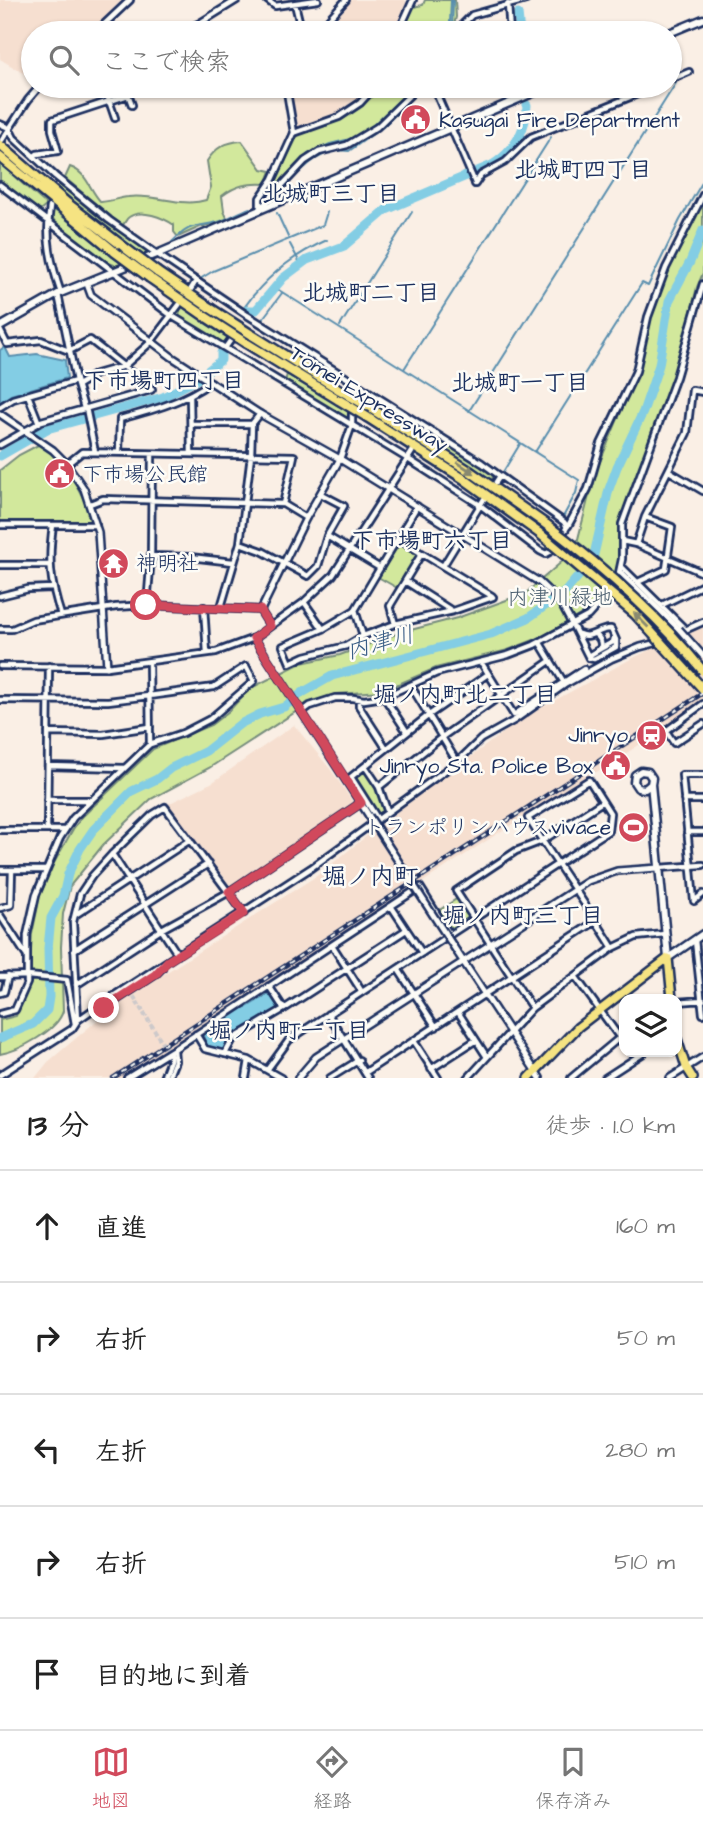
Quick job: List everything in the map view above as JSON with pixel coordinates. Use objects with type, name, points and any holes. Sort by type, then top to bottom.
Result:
[{"type":"highway","name":"Tomei Expressway","points":[[1,142],[67,203],[125,248],[153,275]]},
{"type":"highway","name":"Tomei Expressway","points":[[0,157],[115,252],[464,479],[539,533],[635,614],[703,689]]},
{"type":"highway","name":"Tomei Expressway","points":[[249,339],[367,406],[471,472],[547,525],[628,592],[703,671]]},
{"type":"main road","points":[[682,28],[703,19]]},
{"type":"main road","points":[[0,328],[59,294],[521,98]]},
{"type":"main road","points":[[651,784],[672,994]]},
{"type":"main road","points":[[529,1078],[538,1074],[563,1041],[600,1010],[703,934]]},
{"type":"main road","points":[[682,1055],[693,1078]]},
{"type":"street","points":[[107,21],[130,0]]},
{"type":"street","points":[[267,0],[275,6],[318,0]]},
{"type":"street","points":[[327,21],[345,0]]},
{"type":"street","points":[[403,21],[413,0]]},
{"type":"street","points":[[466,21],[472,15],[526,0]]},
{"type":"street","points":[[200,21],[232,1]]},
{"type":"street","points":[[295,4],[300,21]]},
{"type":"street","points":[[508,5],[509,21]]},
{"type":"street","points":[[682,75],[689,72]]},
{"type":"street","points":[[1,142],[30,98]]},
{"type":"street","points":[[108,98],[115,118]]},
{"type":"street","points":[[34,157],[37,154],[58,151],[52,120],[118,98]]},
{"type":"street","points":[[129,98],[132,105]]},
{"type":"street","points":[[260,209],[260,198],[273,179],[294,133],[288,98]]},
{"type":"street","points":[[294,133],[339,117],[365,98]]},
{"type":"street","points":[[260,209],[305,161],[319,152],[347,145],[377,127],[407,98]]},
{"type":"street","points":[[438,98],[475,184],[481,175],[505,162],[531,138],[628,98]]},
{"type":"street","points":[[0,124],[9,128],[14,138],[34,157],[109,220],[247,315],[500,476],[564,522],[567,527]]},
{"type":"street","points":[[54,186],[55,176]]},
{"type":"street","points":[[0,185],[172,316],[408,458],[480,505],[546,554],[553,550],[588,489],[601,444],[636,371],[648,317],[666,268],[703,195]]},
{"type":"street","points":[[50,207],[48,220],[51,265],[69,351],[95,452]]},
{"type":"street","points":[[191,289],[196,281]]},
{"type":"street","points":[[87,284],[91,295],[151,342],[210,382],[260,414],[341,459],[543,585],[560,602],[579,634],[588,656],[594,659],[616,647],[611,629],[584,637],[579,634]]},
{"type":"street","points":[[300,711],[335,698],[364,701],[384,697],[437,673],[540,643],[571,621],[588,616],[594,610],[621,569],[622,524],[676,377],[703,284]]},
{"type":"street","points":[[0,407],[13,399],[77,383],[124,366],[151,342],[179,305]]},
{"type":"street","points":[[225,348],[247,315]]},
{"type":"street","points":[[0,328],[7,344],[41,340],[69,351],[90,340],[152,389],[38,422],[0,445]]},
{"type":"street","points":[[261,610],[306,518],[341,459],[352,425],[352,381]]},
{"type":"street","points":[[119,453],[120,419],[190,397],[210,382]]},
{"type":"street","points":[[636,544],[645,517],[687,432],[692,390],[703,392]]},
{"type":"street","points":[[28,395],[38,422]]},
{"type":"street","points":[[190,397],[191,454]]},
{"type":"street","points":[[0,414],[39,440],[67,464],[84,489],[96,525],[107,667]]},
{"type":"street","points":[[222,607],[240,542],[251,455],[252,424],[260,414]]},
{"type":"street","points":[[192,424],[252,424]]},
{"type":"street","points":[[422,436],[427,429]]},
{"type":"street","points":[[67,464],[82,452],[294,456],[284,504]]},
{"type":"street","points":[[0,666],[107,667],[229,649],[254,638],[304,602],[333,575],[351,551],[412,452]]},
{"type":"street","points":[[146,605],[151,556],[152,454]]},
{"type":"street","points":[[669,471],[703,491]]},
{"type":"street","points":[[496,482],[500,476]]},
{"type":"street","points":[[240,542],[308,576],[318,565],[327,536],[344,506],[321,494]]},
{"type":"street","points":[[90,504],[103,499],[284,504],[306,518]]},
{"type":"street","points":[[443,566],[484,499]]},
{"type":"street","points":[[398,539],[493,597],[453,611],[395,624],[363,636],[346,646],[305,656],[290,663],[283,646],[323,629],[355,610],[417,506]]},
{"type":"street","points":[[638,582],[666,569],[672,527],[645,517]]},
{"type":"street","points":[[0,525],[96,525]]},
{"type":"street","points":[[53,525],[50,565],[52,588],[61,615]]},
{"type":"street","points":[[327,536],[380,568]]},
{"type":"street","points":[[622,541],[636,544],[703,573]]},
{"type":"street","points":[[395,624],[390,606],[422,553]]},
{"type":"street","points":[[151,556],[233,562]]},
{"type":"street","points":[[0,565],[50,565]]},
{"type":"street","points":[[621,569],[662,605],[703,656]]},
{"type":"street","points":[[621,569],[683,629]]},
{"type":"street","points":[[405,580],[453,611]]},
{"type":"street","points":[[662,605],[703,585]]},
{"type":"street","points":[[0,596],[28,589],[52,588]]},
{"type":"street","points":[[304,602],[323,629]]},
{"type":"street","points":[[0,629],[12,629],[33,620],[61,615],[146,605],[261,610]]},
{"type":"street","points":[[204,607],[207,653]]},
{"type":"street","points":[[261,610],[270,626]]},
{"type":"street","points":[[355,610],[363,636]]},
{"type":"street","points":[[0,1075],[72,1029],[98,1006],[311,868],[387,810],[457,762],[481,739],[515,720],[566,684],[611,659],[703,622]]},
{"type":"street","points":[[594,634],[600,640],[600,649]]},
{"type":"street","points":[[588,656],[614,642],[615,637]]},
{"type":"street","points":[[254,638],[538,1074]]},
{"type":"street","points":[[540,643],[563,681]]},
{"type":"street","points":[[379,787],[442,737],[550,661]]},
{"type":"street","points":[[149,662],[150,744]]},
{"type":"street","points":[[481,662],[514,715],[584,669]]},
{"type":"street","points":[[47,830],[49,666]]},
{"type":"street","points":[[0,700],[108,701],[149,696],[214,687],[246,666],[254,681],[210,719],[183,733],[150,744],[73,818],[45,870],[31,916],[26,956],[29,976],[22,997],[15,1010],[0,1014]]},
{"type":"street","points":[[377,818],[351,777],[429,715],[488,674]]},
{"type":"street","points":[[411,686],[457,762]]},
{"type":"street","points":[[384,697],[407,732]]},
{"type":"street","points":[[359,699],[359,706],[387,748]]},
{"type":"street","points":[[703,704],[666,731],[674,743],[703,724]]},
{"type":"street","points":[[48,733],[103,734],[150,727]]},
{"type":"street","points":[[48,766],[125,768]]},
{"type":"street","points":[[365,766],[379,787],[387,810]]},
{"type":"street","points":[[703,775],[682,775],[694,901],[703,894]]},
{"type":"street","points":[[267,1070],[289,1040],[398,968],[422,953],[450,934],[474,919],[558,864],[608,831],[610,813],[589,780],[528,818],[542,841],[558,864],[574,890],[613,948]]},
{"type":"street","points":[[47,800],[92,800]]},
{"type":"street","points":[[684,800],[703,800]]},
{"type":"street","points":[[532,1008],[456,891],[516,851],[542,841],[602,802]]},
{"type":"street","points":[[75,985],[162,929],[229,892],[361,803]]},
{"type":"street","points":[[77,1022],[73,951],[74,915],[80,894],[92,876],[113,854],[165,807],[244,913]]},
{"type":"street","points":[[0,830],[65,830]]},
{"type":"street","points":[[687,832],[703,832]]},
{"type":"street","points":[[74,915],[190,840]]},
{"type":"street","points":[[113,854],[178,955]]},
{"type":"street","points":[[73,951],[208,863]]},
{"type":"street","points":[[298,1078],[316,1057],[588,881],[609,873],[703,865]]},
{"type":"street","points":[[0,870],[45,870]]},
{"type":"street","points":[[0,908],[11,905],[12,870]]},
{"type":"street","points":[[127,1078],[419,887],[450,934]]},
{"type":"street","points":[[391,906],[422,953]]},
{"type":"street","points":[[0,915],[26,956]]},
{"type":"street","points":[[328,1014],[367,1075],[596,921]]},
{"type":"street","points":[[0,931],[8,928]]},
{"type":"street","points":[[225,1054],[233,1039],[406,930]]},
{"type":"street","points":[[468,1078],[532,1008],[613,948],[636,937],[666,934]]},
{"type":"street","points":[[695,939],[703,1014]]},
{"type":"street","points":[[332,945],[362,992]]},
{"type":"street","points":[[398,968],[436,1027]]},
{"type":"street","points":[[0,993],[4,992],[8,976]]},
{"type":"street","points":[[0,977],[29,976],[69,982],[77,1022]]},
{"type":"street","points":[[575,976],[619,1032]]},
{"type":"street","points":[[269,986],[284,1009]]},
{"type":"street","points":[[682,1002],[702,1000]]},
{"type":"street","points":[[458,1012],[487,1057]]},
{"type":"street","points":[[196,1034],[205,1049],[249,1060],[281,1078]]},
{"type":"street","points":[[574,1077],[619,1039]]},
{"type":"street","points":[[432,1069],[476,1040]]},
{"type":"street","points":[[414,1041],[438,1078]]},
{"type":"street","points":[[168,1078],[175,1061],[174,1049]]},
{"type":"street","points":[[168,1078],[170,1055]]},
{"type":"street","points":[[605,1078],[638,1057]]},
{"type":"street","points":[[670,1078],[703,1057]]},
{"type":"street","points":[[246,1078],[249,1060]]},
{"type":"street","points":[[330,1078],[359,1060]]},
{"type":"shaded area","points":[[0,0],[125,0],[103,21],[21,21],[21,72],[0,59]]},
{"type":"shaded area","points":[[349,0],[405,0],[410,7],[403,21],[329,21]]},
{"type":"shaded area","points":[[292,98],[363,98],[339,115],[299,130]]},
{"type":"shaded area","points":[[703,624],[703,702],[675,722],[557,795],[122,1078],[35,1078],[48,1062],[114,1006],[318,875],[394,814],[524,717],[629,660]]},
{"type":"shaded area","points":[[294,725],[331,770],[355,805],[231,887],[168,804],[213,782]]},
{"type":"green space","points":[[425,0],[455,0],[455,21],[407,21],[413,7],[423,5]]},
{"type":"green space","points":[[368,98],[404,98],[374,127],[347,143],[313,153],[269,194],[298,135],[346,114]]},
{"type":"green space","points":[[242,141],[262,169],[271,171],[266,184],[242,186],[227,192],[222,196],[228,220],[200,227],[178,237],[174,232],[174,225],[146,214],[134,214],[122,226],[65,178],[70,167],[81,173],[101,202],[138,196],[197,202],[206,200],[211,187],[207,161],[210,156],[222,146]]},
{"type":"green space","points":[[0,164],[47,205],[39,212],[35,211],[0,182]]},
{"type":"green space","points":[[60,184],[148,251],[141,255],[55,188]]},
{"type":"green space","name":"内津川緑地","points":[[703,198],[703,273],[697,287],[675,376],[625,506],[620,524],[620,565],[615,574],[577,543],[594,476],[638,371],[650,313],[665,272]]},
{"type":"green space","points":[[52,208],[121,263],[120,266],[104,261],[77,241],[55,222],[51,215]]},
{"type":"green space","points":[[181,305],[229,337],[223,344],[179,317]]},
{"type":"green space","points":[[287,374],[349,412],[349,419],[285,382]]},
{"type":"green space","points":[[358,387],[420,426],[420,434],[355,394],[355,388]]},
{"type":"green space","points":[[429,433],[492,472],[493,481],[425,437]]},
{"type":"green space","points":[[40,444],[73,479],[92,523],[0,522],[0,470],[19,455]]},
{"type":"green space","points":[[400,543],[419,555],[399,589],[378,577]]},
{"type":"green space","name":"内津川緑地","points":[[566,558],[604,591],[587,611],[539,638],[508,650],[436,668],[382,691],[336,694],[311,702],[209,768],[151,799],[103,845],[70,886],[63,914],[63,1011],[60,1018],[37,1038],[17,1049],[0,1054],[0,1020],[16,1016],[29,983],[32,934],[40,896],[50,870],[82,817],[153,749],[211,725],[229,711],[249,689],[301,663],[340,655],[399,633],[457,618],[526,593]]},
{"type":"green space","points":[[365,769],[376,786],[384,810],[378,814],[355,778]]},
{"type":"green space","points":[[458,898],[470,917],[450,930],[438,911]]},
{"type":"water","points":[[5,347],[10,357],[37,354],[65,360],[67,378],[11,395],[0,402],[0,350]]},
{"type":"water","points":[[270,993],[279,1009],[230,1038],[223,1050],[207,1046],[202,1033],[245,1004],[247,1007]]},
{"type":"waterway","points":[[450,21],[451,0]]},
{"type":"waterway","points":[[452,21],[453,0]]},
{"type":"waterway","points":[[518,14],[519,21]]},
{"type":"waterway","points":[[268,196],[308,154],[350,139],[372,126],[402,98]]},
{"type":"waterway","points":[[273,199],[316,159],[337,151],[349,151],[383,127],[412,98]]},
{"type":"waterway","points":[[602,106],[621,98]]},
{"type":"waterway","points":[[469,411],[667,98]]},
{"type":"waterway","points":[[247,310],[256,310],[283,278],[307,260],[344,246],[386,210],[500,160],[521,132],[527,105]]},
{"type":"waterway","points":[[521,135],[529,137]]},
{"type":"waterway","points":[[404,369],[551,137]]},
{"type":"waterway","points":[[535,452],[642,283],[648,286],[680,220],[703,181]]},
{"type":"waterway","points":[[172,242],[189,228],[218,222],[250,208]]},
{"type":"waterway","points":[[200,279],[323,225],[327,212]]},
{"type":"waterway","points":[[340,326],[412,212]]},
{"type":"waterway","points":[[277,213],[288,237]]},
{"type":"waterway","name":"内津川","points":[[0,1038],[33,1024],[47,1010],[51,918],[63,896],[68,874],[93,830],[132,791],[206,751],[240,724],[260,714],[284,707],[332,676],[491,634],[528,618],[565,592],[593,559],[609,489],[643,412],[659,365],[669,301],[703,230]]},
{"type":"waterway","points":[[282,293],[261,321],[243,309],[280,269],[327,240]]},
{"type":"waterway","points":[[290,244],[301,265]]},
{"type":"waterway","points":[[261,321],[486,463],[563,517],[576,493],[579,480],[274,287]]},
{"type":"waterway","points":[[0,456],[47,429],[163,397],[196,380],[221,360],[221,353]]},
{"type":"waterway","points":[[503,472],[520,444]]},
{"type":"waterway","points":[[136,1070],[363,922]]},
{"type":"tunnel","points":[[130,991],[170,1055]]},
{"type":"railway","points":[[113,1078],[703,693]]},
{"type":"place","name":"Kasugai Fire Department","points":[[416,120]]},
{"type":"place","name":"下市場公民館","points":[[59,474]]},
{"type":"place","name":"神明社","points":[[113,563]]},
{"type":"place","name":"Jinryo","points":[[651,735]]},
{"type":"place","name":"Jinryo Sta. Police Box","points":[[616,766]]},
{"type":"place","name":"トランポリンハウスvivace","points":[[634,827]]},
{"type":"district","name":"北城町四丁目","points":[[583,170]]},
{"type":"district","name":"北城町三丁目","points":[[331,194]]},
{"type":"district","name":"北城町二丁目","points":[[371,293]]},
{"type":"district","name":"下市場町四丁目","points":[[164,381]]},
{"type":"district","name":"北城町一丁目","points":[[520,383]]},
{"type":"district","name":"下市場町六丁目","points":[[432,541]]},
{"type":"district","name":"堀ノ内町北二丁目","points":[[465,695]]},
{"type":"district","name":"堀ノ内町","points":[[370,877]]},
{"type":"district","name":"堀ノ内町三丁目","points":[[523,916]]},
{"type":"district","name":"堀ノ内町一丁目","points":[[289,1031]]},
{"type":"route","points":[[104,1008],[155,975],[168,961],[244,913],[229,892],[361,803],[254,638],[270,626],[260,610],[146,605]]}]
